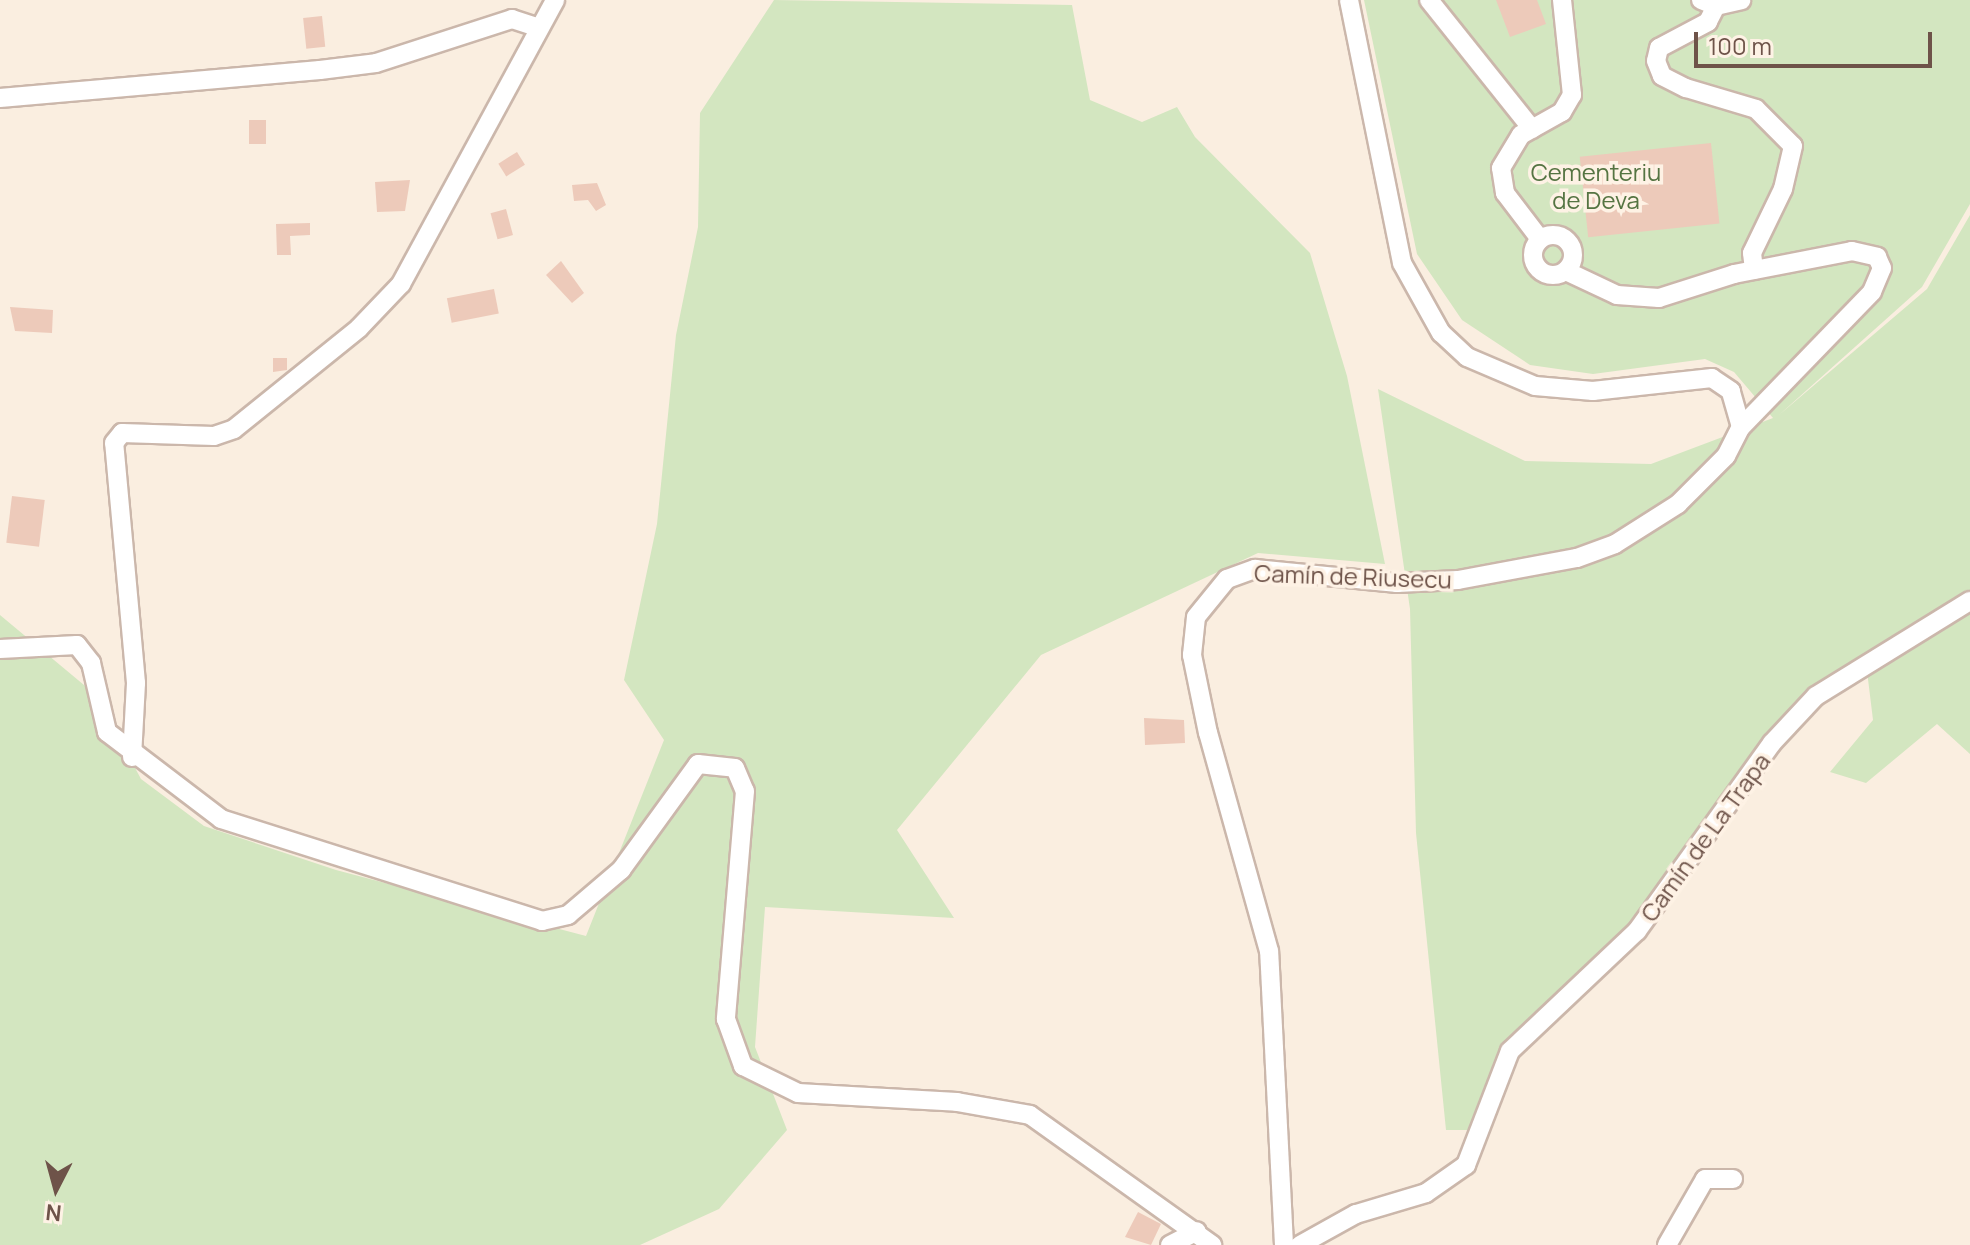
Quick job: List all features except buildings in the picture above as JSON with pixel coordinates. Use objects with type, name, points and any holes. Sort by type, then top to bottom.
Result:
[{"type":"street","points":[[132,757],[136,683],[114,443],[122,433],[214,436],[234,429],[359,328],[401,284],[555,0]]},
{"type":"street","points":[[1349,0],[1402,263],[1441,333],[1467,357],[1535,386],[1593,391],[1712,378],[1731,391],[1741,427]]},
{"type":"street","points":[[1429,0],[1532,129]]},
{"type":"street","points":[[1562,0],[1575,81],[1562,112],[1532,129],[1506,152],[1501,168],[1505,193],[1540,239],[1535,264],[1552,275],[1566,271],[1617,295],[1650,299],[1754,270],[1852,251],[1877,257],[1882,268],[1872,292],[1741,427]]},
{"type":"street","points":[[1741,0],[1709,3],[1708,22],[1659,48],[1662,76],[1756,109],[1793,146],[1783,189],[1752,253],[1754,270]]},
{"type":"street","points":[[0,98],[376,63],[512,19],[540,28]]},
{"type":"street","points":[[1540,239],[1552,234],[1569,242],[1573,254],[1566,271]]},
{"type":"street","name":"Camín de Riusecu","points":[[1282,1241],[1269,951],[1208,733],[1192,655],[1196,617],[1227,579],[1255,569],[1397,583],[1458,580],[1577,558],[1615,544],[1678,504],[1726,456],[1741,427]]},
{"type":"street","name":"Camín de La Trapa","points":[[1300,1245],[1356,1214],[1426,1193],[1466,1165],[1510,1051],[1637,931],[1772,743],[1816,696],[1970,601]]},
{"type":"street","points":[[0,649],[77,645],[91,663],[107,732],[132,757],[221,819],[551,922],[621,870],[684,780],[708,761],[735,768],[745,791],[726,1019],[743,1066],[798,1093],[957,1102],[1030,1115],[1195,1238],[1212,1245]]},
{"type":"street","points":[[1667,1245],[1705,1179],[1733,1179]]},
{"type":"street","points":[[1170,1245],[1195,1238]]},
{"type":"green space","points":[[774,0],[1072,5],[1090,100],[1142,122],[1177,107],[1195,137],[1310,253],[1347,376],[1385,564],[1258,553],[1041,655],[897,830],[954,918],[765,907],[755,1047],[787,1130],[719,1209],[640,1245],[0,1245],[0,615],[96,695],[141,779],[204,826],[336,870],[586,936],[664,740],[624,680],[657,524],[676,335],[698,227],[700,113]]},
{"type":"green space","name":"Cementeriu de Deva","points":[[1364,0],[1970,0],[1970,204],[1922,287],[1779,415],[1927,289],[1970,215],[1970,754],[1937,724],[1866,783],[1830,772],[1873,720],[1867,671],[1813,694],[1642,918],[1534,1015],[1473,1130],[1446,1130],[1416,833],[1410,609],[1378,389],[1525,461],[1651,464],[1773,418],[1734,372],[1705,359],[1593,374],[1530,365],[1462,320],[1417,254]]}]
